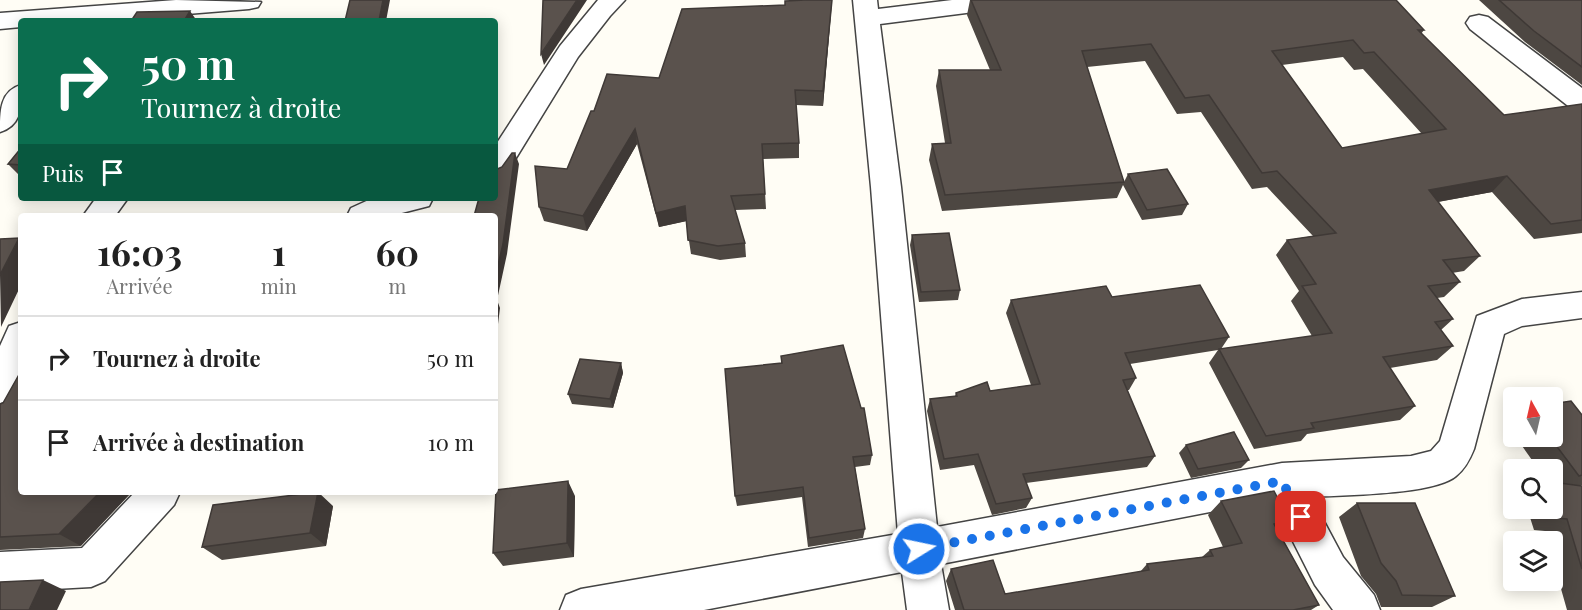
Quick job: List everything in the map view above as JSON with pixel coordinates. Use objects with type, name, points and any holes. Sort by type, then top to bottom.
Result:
[{"type":"street","points":[[498,164],[576,43],[603,6],[613,0]]},
{"type":"street","points":[[928,610],[919,549],[867,9],[1012,0]]},
{"type":"street","points":[[79,18],[245,8]]},
{"type":"street","points":[[0,21],[18,20]]},
{"type":"street","points":[[1479,23],[1582,102]]},
{"type":"street","points":[[0,122],[18,98]]},
{"type":"street","points":[[100,213],[110,201]]},
{"type":"street","points":[[369,213],[386,205],[404,201]]},
{"type":"street","points":[[581,610],[682,602],[919,549],[1282,481],[1411,473],[1442,465],[1456,449],[1489,326],[1502,318],[1530,311],[1582,305]]},
{"type":"street","points":[[0,388],[18,343]]},
{"type":"street","points":[[1282,481],[1329,571],[1359,610]]},
{"type":"street","points":[[0,572],[91,567],[158,495]]},
{"type":"building","points":[[350,0],[383,0],[380,18],[346,18]]},
{"type":"building","points":[[543,0],[577,0],[541,54]]},
{"type":"building","points":[[832,0],[823,91],[795,90],[799,143],[762,144],[765,194],[731,196],[745,243],[718,246],[688,240],[685,206],[656,213],[635,129],[583,216],[539,207],[535,166],[567,169],[591,111],[594,111],[607,74],[659,78],[682,9],[785,5],[785,1]]},
{"type":"building","points":[[971,0],[1396,0],[1424,30],[1418,30],[1504,115],[1582,104],[1582,220],[1551,224],[1507,176],[1429,190],[1480,256],[1443,260],[1460,282],[1428,286],[1453,319],[1435,322],[1453,346],[1383,357],[1415,406],[1311,423],[1314,428],[1266,436],[1219,349],[1332,333],[1302,286],[1316,284],[1287,240],[1336,233],[1277,171],[1262,173],[1209,95],[1185,98],[1151,44],[1082,51],[1124,182],[945,195],[932,144],[951,143],[939,70],[1001,70]],"holes":[[[1353,40],[1364,53],[1374,52],[1446,129],[1342,148],[1272,51]]]},
{"type":"building","points":[[1499,0],[1582,0],[1582,67],[1534,31]]},
{"type":"building","points":[[190,11],[186,18],[133,18],[137,12]]},
{"type":"building","points":[[18,152],[18,165],[8,164]]},
{"type":"building","points":[[512,153],[515,153],[498,265],[498,213],[475,213],[478,201],[498,201],[498,169],[502,167]]},
{"type":"building","points":[[1167,169],[1188,204],[1147,210],[1128,174]]},
{"type":"building","points":[[949,233],[960,290],[921,292],[912,235]]},
{"type":"building","points":[[18,238],[0,275],[0,239]]},
{"type":"building","points":[[1200,285],[1229,337],[1125,353],[1136,378],[1123,380],[1155,456],[1023,474],[1032,498],[996,504],[978,454],[944,459],[930,399],[957,396],[956,393],[987,382],[990,391],[1040,384],[1011,300],[1106,286],[1112,297]]},
{"type":"building","points":[[843,345],[861,408],[864,408],[872,455],[853,457],[865,529],[809,538],[803,487],[735,496],[725,369],[782,363],[781,356]]},
{"type":"building","points":[[580,359],[621,363],[610,399],[568,394]]},
{"type":"building","points":[[18,376],[18,495],[97,495],[59,534],[0,537],[0,404],[3,403]]},
{"type":"building","points":[[1571,401],[1582,415],[1582,475],[1579,476],[1557,447],[1563,447],[1563,402]]},
{"type":"building","points":[[1234,432],[1249,460],[1198,469],[1186,445]]},
{"type":"building","points":[[568,481],[567,543],[493,553],[496,495],[498,495],[498,490]]},
{"type":"building","points":[[1563,483],[1582,486],[1582,569],[1567,519],[1563,519]]},
{"type":"building","points":[[1274,491],[1290,521],[1274,524],[1319,605],[1293,610],[964,610],[951,569],[993,560],[1005,594],[1149,570],[1147,564],[1213,556],[1210,550],[1242,543],[1221,501]]},
{"type":"building","points":[[294,495],[317,495],[310,533],[202,547],[213,505]]},
{"type":"building","points":[[1357,503],[1415,503],[1455,596],[1402,595],[1396,581],[1381,563]]},
{"type":"building","points":[[43,580],[29,610],[0,610],[0,582]]},
{"type":"route","points":[[919,549],[1282,481],[1301,517]]}]
